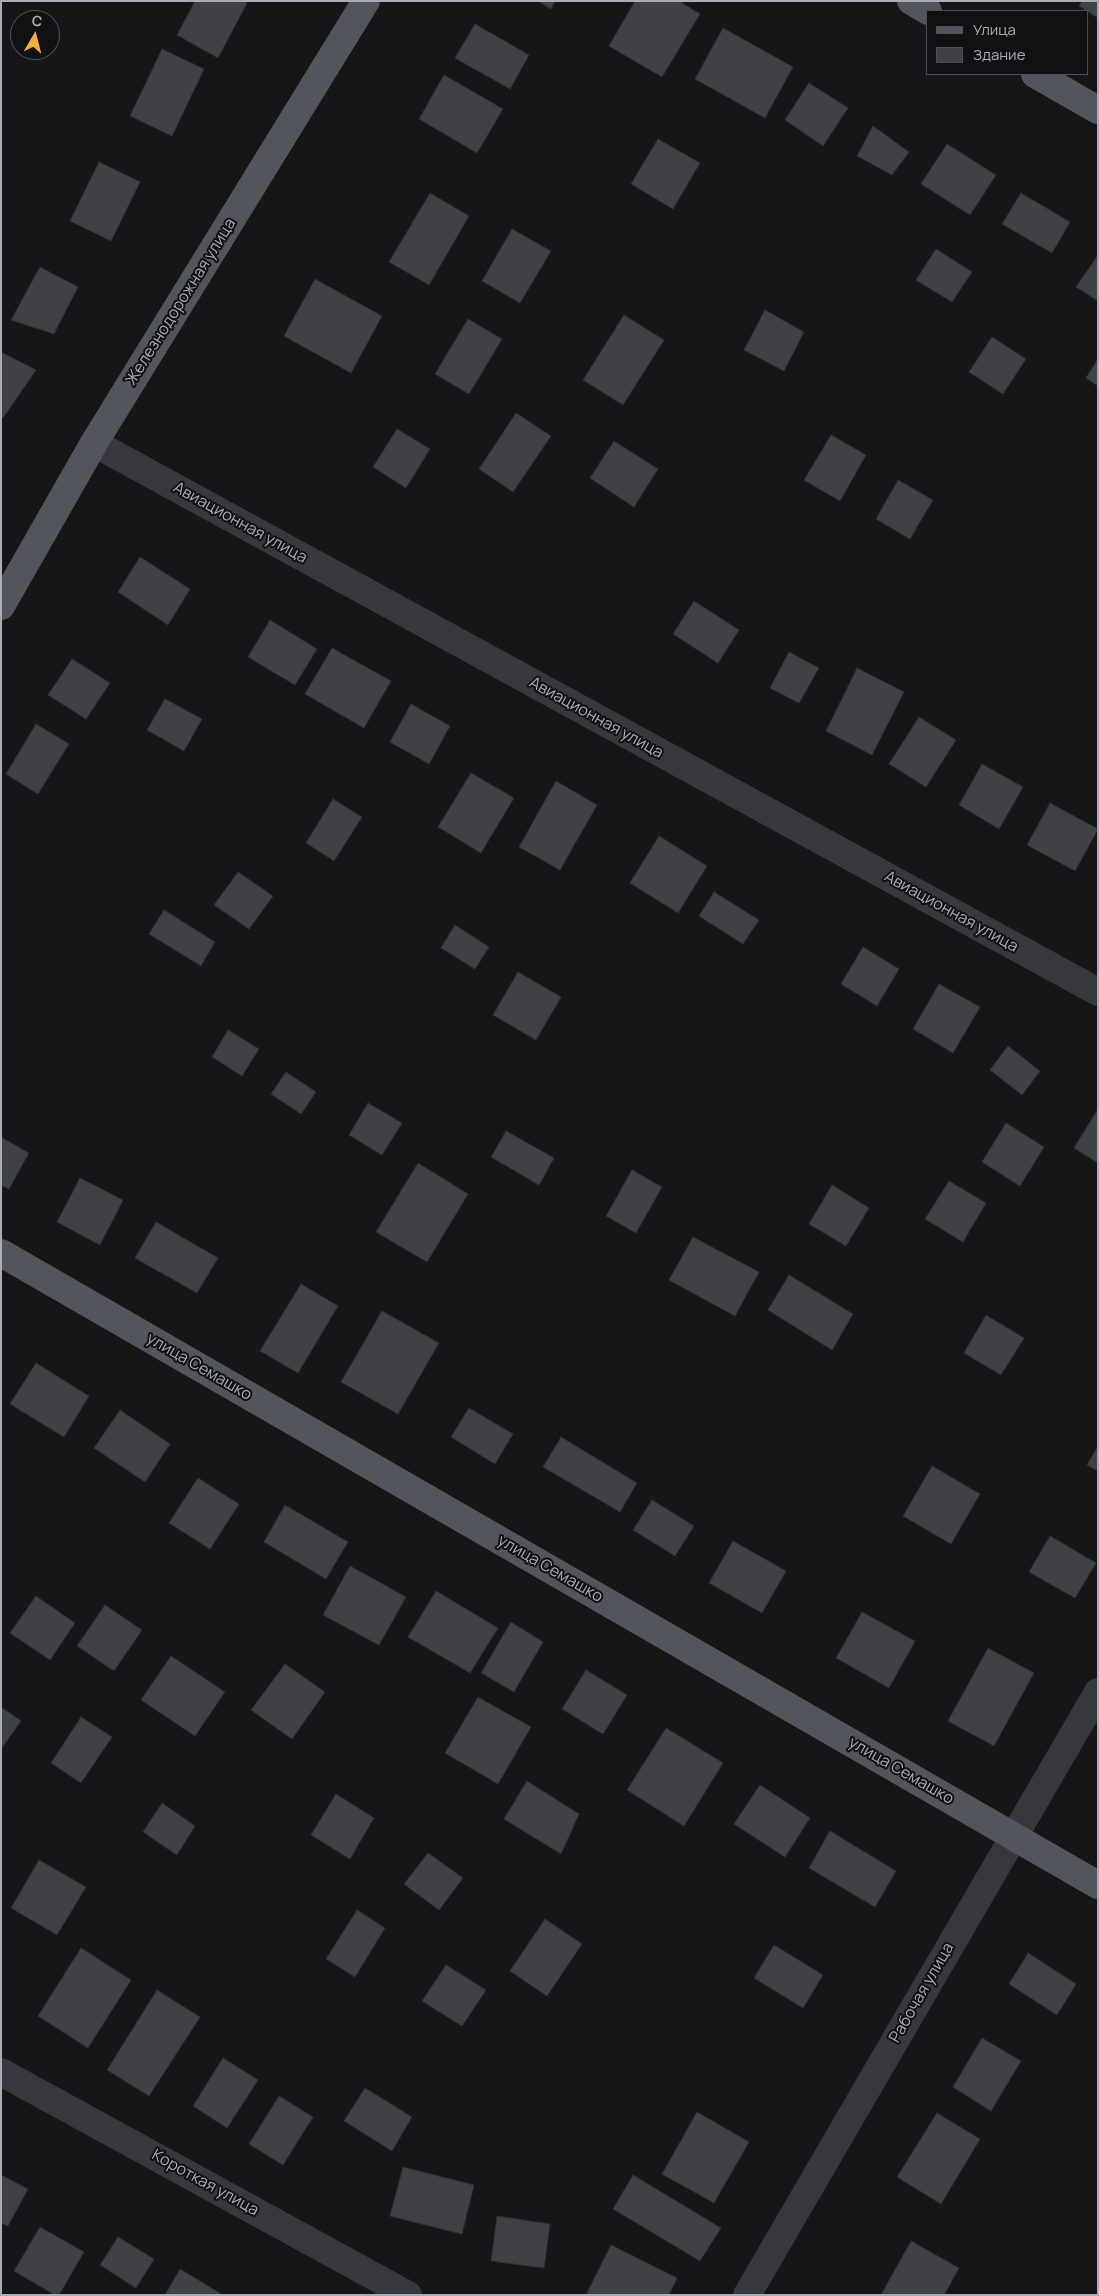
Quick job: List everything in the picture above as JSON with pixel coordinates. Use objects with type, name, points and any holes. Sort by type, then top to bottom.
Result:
[{"type":"main road","name":"Железнодорожная улица","points":[[1,606],[94,443],[366,1]]},
{"type":"main road","points":[[911,1],[926,10]]},
{"type":"main road","points":[[1037,75],[1098,110]]},
{"type":"main road","name":"улица Семашко","points":[[1,1253],[1098,1885]]},
{"type":"street","name":"Авиационная улица","points":[[94,443],[1098,992]]},
{"type":"street","name":"Рабочая улица","points":[[747,2295],[1098,1692]]},
{"type":"street","name":"Короткая улица","points":[[1,2072],[408,2295]]},
{"type":"building","points":[[195,1],[243,1],[247,3],[218,58],[177,35]]},
{"type":"building","points":[[538,1],[555,1],[551,9]]},
{"type":"building","points":[[635,1],[679,1],[700,14],[662,77],[609,46]]},
{"type":"building","points":[[1082,1],[1098,1],[1098,18],[1089,12],[1089,10],[1079,6]]},
{"type":"building","points":[[475,24],[529,55],[510,89],[455,58]]},
{"type":"building","points":[[723,28],[793,67],[765,118],[695,79]]},
{"type":"building","points":[[162,49],[204,69],[172,136],[130,116]]},
{"type":"building","points":[[444,75],[503,109],[477,153],[419,119]]},
{"type":"building","points":[[809,83],[848,108],[823,146],[785,120]]},
{"type":"building","points":[[873,126],[909,152],[892,175],[857,156]]},
{"type":"building","points":[[658,139],[700,163],[673,209],[631,184]]},
{"type":"building","points":[[947,144],[996,175],[970,215],[921,184]]},
{"type":"building","points":[[99,162],[140,182],[111,241],[70,221]]},
{"type":"building","points":[[430,193],[469,216],[429,285],[389,262]]},
{"type":"building","points":[[1021,193],[1070,222],[1052,253],[1002,224]]},
{"type":"building","points":[[512,229],[551,251],[520,303],[482,281]]},
{"type":"building","points":[[936,249],[972,272],[952,302],[916,280]]},
{"type":"building","points":[[1098,255],[1098,301],[1076,287]]},
{"type":"building","points":[[40,267],[78,287],[54,334],[11,320]]},
{"type":"building","points":[[315,279],[382,316],[351,373],[284,336]]},
{"type":"building","points":[[765,310],[804,332],[784,371],[744,350]]},
{"type":"building","points":[[624,315],[664,340],[623,405],[583,380]]},
{"type":"building","points":[[468,319],[502,339],[469,394],[435,374]]},
{"type":"building","points":[[992,337],[1026,359],[1003,394],[969,372]]},
{"type":"building","points":[[1,352],[36,370],[3,418],[1,417]]},
{"type":"building","points":[[1098,359],[1098,386],[1086,378]]},
{"type":"building","points":[[516,413],[551,436],[513,492],[479,469]]},
{"type":"building","points":[[397,429],[430,449],[406,488],[373,467]]},
{"type":"building","points":[[831,435],[866,455],[840,501],[804,480]]},
{"type":"building","points":[[614,441],[658,469],[634,507],[590,478]]},
{"type":"building","points":[[898,480],[933,500],[910,539],[876,519]]},
{"type":"building","points":[[140,557],[190,589],[168,625],[118,592]]},
{"type":"building","points":[[694,601],[739,630],[718,663],[673,634]]},
{"type":"building","points":[[270,620],[317,649],[295,685],[248,657]]},
{"type":"building","points":[[332,648],[391,681],[364,728],[305,694]]},
{"type":"building","points":[[789,652],[819,668],[799,703],[770,688]]},
{"type":"building","points":[[72,659],[110,683],[86,719],[48,695]]},
{"type":"building","points":[[857,668],[904,692],[872,755],[826,731]]},
{"type":"building","points":[[165,699],[202,719],[184,751],[147,730]]},
{"type":"building","points":[[411,704],[450,726],[429,764],[390,742]]},
{"type":"building","points":[[919,717],[956,740],[926,787],[889,764]]},
{"type":"building","points":[[36,724],[69,744],[38,794],[6,774]]},
{"type":"building","points":[[982,764],[1023,787],[999,829],[959,805]]},
{"type":"building","points":[[471,773],[514,798],[481,853],[438,827]]},
{"type":"building","points":[[556,781],[597,805],[560,870],[519,847]]},
{"type":"building","points":[[333,799],[362,817],[334,861],[306,843]]},
{"type":"building","points":[[1050,803],[1098,829],[1075,871],[1027,845]]},
{"type":"building","points":[[659,836],[707,866],[678,913],[630,883]]},
{"type":"building","points":[[238,872],[273,896],[249,929],[214,905]]},
{"type":"building","points":[[714,892],[759,920],[743,944],[699,916]]},
{"type":"building","points":[[164,910],[215,942],[201,966],[149,934]]},
{"type":"building","points":[[455,925],[489,947],[475,969],[441,948]]},
{"type":"building","points":[[863,947],[899,969],[877,1006],[841,984]]},
{"type":"building","points":[[518,972],[561,997],[536,1040],[493,1015]]},
{"type":"building","points":[[939,984],[980,1007],[953,1053],[913,1029]]},
{"type":"building","points":[[228,1030],[259,1049],[242,1076],[212,1057]]},
{"type":"building","points":[[1008,1046],[1040,1071],[1022,1095],[990,1070]]},
{"type":"building","points":[[286,1072],[316,1092],[301,1114],[271,1094]]},
{"type":"building","points":[[368,1103],[402,1123],[382,1155],[349,1135]]},
{"type":"building","points":[[1098,1109],[1098,1163],[1074,1148]]},
{"type":"building","points":[[1006,1123],[1044,1147],[1020,1186],[982,1162]]},
{"type":"building","points":[[506,1131],[554,1158],[539,1185],[491,1157]]},
{"type":"building","points":[[1,1137],[29,1153],[9,1189],[1,1185]]},
{"type":"building","points":[[418,1163],[468,1194],[427,1262],[376,1232]]},
{"type":"building","points":[[632,1170],[662,1187],[636,1233],[606,1216]]},
{"type":"building","points":[[80,1178],[123,1200],[100,1245],[57,1222]]},
{"type":"building","points":[[949,1181],[986,1203],[963,1242],[925,1219]]},
{"type":"building","points":[[832,1185],[869,1208],[846,1246],[809,1224]]},
{"type":"building","points":[[156,1222],[218,1258],[197,1293],[135,1258]]},
{"type":"building","points":[[693,1237],[759,1272],[735,1316],[669,1280]]},
{"type":"building","points":[[789,1275],[853,1314],[832,1350],[768,1310]]},
{"type":"building","points":[[301,1284],[338,1306],[298,1373],[260,1351]]},
{"type":"building","points":[[382,1311],[439,1343],[398,1414],[341,1382]]},
{"type":"building","points":[[986,1315],[1024,1338],[1001,1375],[964,1353]]},
{"type":"building","points":[[36,1363],[89,1396],[64,1437],[10,1404]]},
{"type":"building","points":[[469,1408],[513,1434],[495,1464],[451,1437]]},
{"type":"building","points":[[120,1410],[170,1444],[145,1482],[94,1448]]},
{"type":"building","points":[[561,1437],[637,1483],[620,1512],[543,1467]]},
{"type":"building","points":[[1098,1446],[1098,1471],[1087,1465]]},
{"type":"building","points":[[932,1466],[980,1494],[951,1544],[903,1516]]},
{"type":"building","points":[[198,1478],[239,1504],[210,1549],[169,1523]]},
{"type":"building","points":[[652,1500],[694,1526],[675,1556],[633,1530]]},
{"type":"building","points":[[285,1505],[348,1542],[326,1579],[264,1542]]},
{"type":"building","points":[[1050,1536],[1096,1563],[1075,1598],[1029,1572]]},
{"type":"building","points":[[733,1541],[786,1571],[762,1613],[709,1583]]},
{"type":"building","points":[[350,1566],[406,1597],[379,1645],[323,1615]]},
{"type":"building","points":[[436,1591],[498,1628],[470,1673],[408,1637]]},
{"type":"building","points":[[36,1596],[75,1623],[50,1660],[10,1633]]},
{"type":"building","points":[[105,1605],[142,1630],[114,1671],[77,1646]]},
{"type":"building","points":[[862,1612],[915,1641],[889,1688],[836,1658]]},
{"type":"building","points":[[511,1622],[543,1642],[514,1692],[481,1673]]},
{"type":"building","points":[[988,1648],[1034,1673],[994,1746],[948,1721]]},
{"type":"building","points":[[171,1656],[225,1692],[195,1736],[141,1700]]},
{"type":"building","points":[[285,1664],[325,1692],[292,1739],[251,1710]]},
{"type":"building","points":[[586,1670],[627,1695],[603,1734],[562,1709]]},
{"type":"building","points":[[478,1697],[531,1727],[498,1784],[445,1753]]},
{"type":"building","points":[[1,1707],[21,1721],[1,1749]]},
{"type":"building","points":[[81,1717],[112,1737],[81,1783],[51,1763]]},
{"type":"building","points":[[666,1728],[723,1763],[684,1826],[627,1790]]},
{"type":"building","points":[[527,1781],[579,1814],[561,1854],[504,1819]]},
{"type":"building","points":[[760,1785],[810,1818],[785,1857],[734,1824]]},
{"type":"building","points":[[336,1794],[374,1818],[350,1859],[311,1835]]},
{"type":"building","points":[[162,1803],[195,1826],[177,1855],[143,1832]]},
{"type":"building","points":[[830,1831],[896,1871],[875,1907],[809,1868]]},
{"type":"building","points":[[428,1853],[463,1878],[439,1910],[404,1884]]},
{"type":"building","points":[[39,1860],[86,1887],[57,1935],[11,1908]]},
{"type":"building","points":[[357,1910],[385,1928],[355,1977],[326,1959]]},
{"type":"building","points":[[545,1919],[582,1944],[547,1996],[510,1971]]},
{"type":"building","points":[[774,1945],[823,1975],[803,2008],[754,1978]]},
{"type":"building","points":[[81,1948],[131,1980],[88,2048],[38,2016]]},
{"type":"building","points":[[1028,1953],[1076,1984],[1057,2015],[1009,1984]]},
{"type":"building","points":[[446,1965],[486,1990],[462,2026],[422,2001]]},
{"type":"building","points":[[157,1990],[200,2017],[149,2096],[107,2070]]},
{"type":"building","points":[[982,2038],[1021,2061],[991,2111],[953,2087]]},
{"type":"building","points":[[223,2058],[258,2080],[227,2128],[193,2106]]},
{"type":"building","points":[[365,2088],[412,2117],[392,2151],[344,2121]]},
{"type":"building","points":[[279,2096],[313,2117],[283,2165],[249,2144]]},
{"type":"building","points":[[697,2112],[749,2142],[714,2203],[662,2174]]},
{"type":"building","points":[[937,2113],[980,2139],[941,2204],[897,2177]]},
{"type":"building","points":[[403,2167],[474,2185],[462,2234],[390,2216]]},
{"type":"building","points":[[1,2175],[28,2189],[8,2226],[1,2223]]},
{"type":"building","points":[[633,2175],[721,2228],[700,2261],[613,2209]]},
{"type":"building","points":[[497,2216],[550,2224],[544,2268],[491,2261]]},
{"type":"building","points":[[40,2227],[84,2252],[59,2295],[55,2295],[14,2271]]},
{"type":"building","points":[[118,2237],[154,2259],[136,2288],[100,2265]]},
{"type":"building","points":[[911,2241],[959,2268],[944,2295],[881,2295]]},
{"type":"building","points":[[611,2245],[677,2278],[669,2295],[586,2295]]},
{"type":"building","points":[[180,2269],[223,2295],[165,2295]]}]
